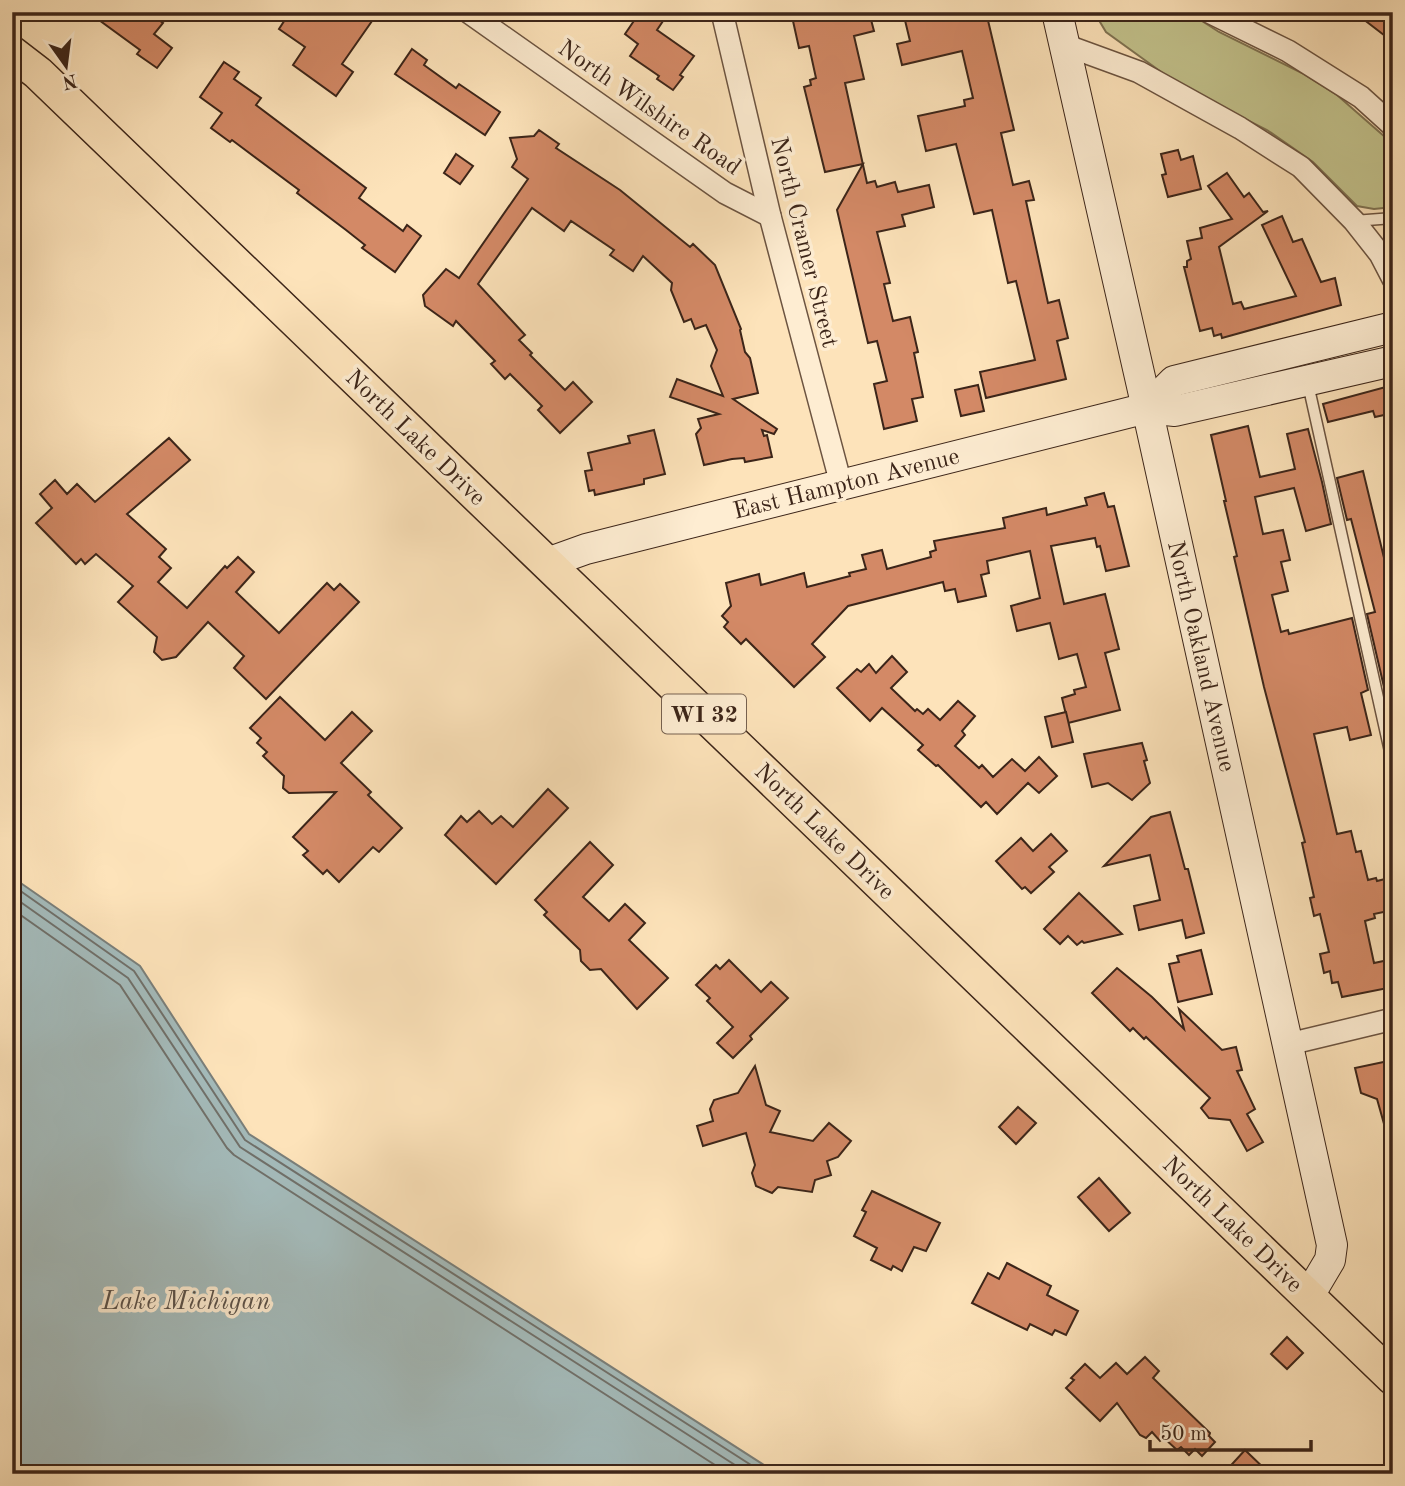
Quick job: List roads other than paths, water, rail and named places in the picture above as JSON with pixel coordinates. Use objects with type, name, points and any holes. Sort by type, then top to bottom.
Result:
[{"type":"main road","name":"North Oakland Avenue","points":[[1057,12],[1332,1245],[1330,1260],[1308,1297]]},
{"type":"main road","name":"North Lake Drive","points":[[12,53],[38,73],[1393,1378]]},
{"type":"main road","points":[[1147,408],[1174,381],[1393,327]]},
{"type":"main road","points":[[1147,408],[1175,411],[1393,361]]},
{"type":"main road","name":"East Hampton Avenue","points":[[547,563],[586,549],[1147,408]]},
{"type":"street","name":"North Wilshire Road","points":[[468,12],[725,193],[770,216]]},
{"type":"street","name":"North Cramer Street","points":[[722,12],[770,216],[841,484]]},
{"type":"street","points":[[1210,13],[1288,51],[1361,97],[1393,125]]},
{"type":"street","points":[[1065,45],[1139,72],[1240,128],[1301,167],[1354,221],[1380,254],[1393,279]]},
{"type":"street","points":[[1289,1044],[1393,1019]]},
{"type":"lane","points":[[1354,221],[1393,218]]},
{"type":"lane","points":[[1307,381],[1393,765]]},
{"type":"water","name":"Lake Michigan","points":[[12,877],[140,966],[249,1134],[778,1474],[12,1474]]}]
